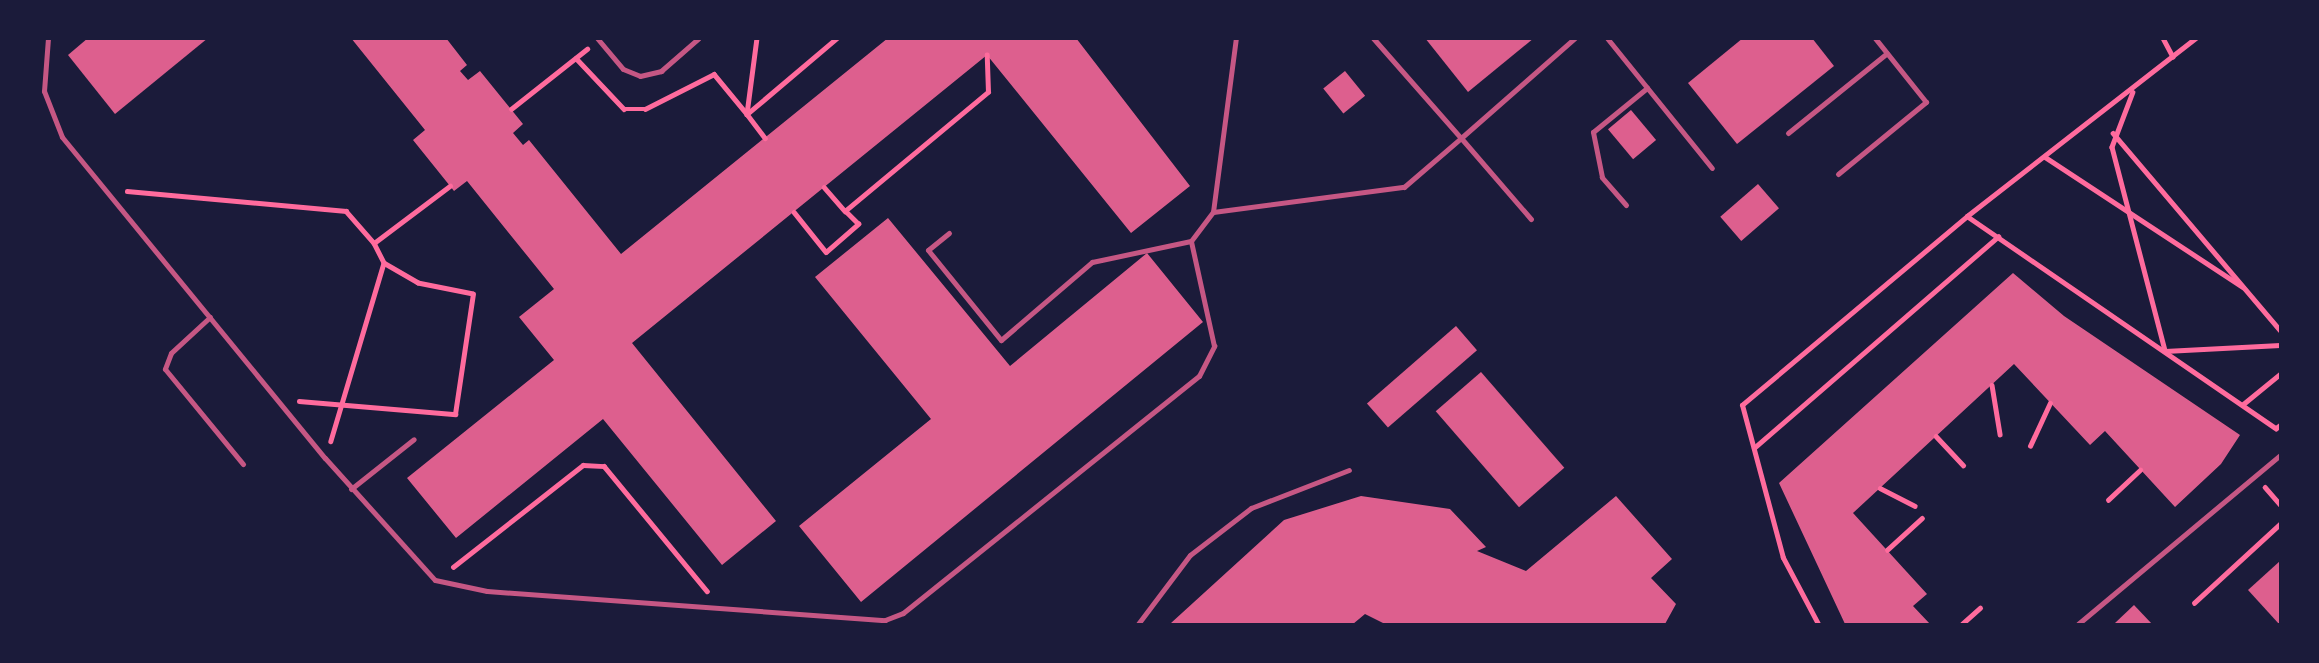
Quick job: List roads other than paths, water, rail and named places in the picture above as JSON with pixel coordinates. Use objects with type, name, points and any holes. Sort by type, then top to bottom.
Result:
[{"type":"lane","points":[[48,38],[44,91],[49,112],[105,189],[351,489],[435,580],[487,591],[724,611],[885,621],[903,613],[1199,376],[1214,346],[1191,241]]},
{"type":"lane","points":[[598,39],[623,69],[640,76],[662,71],[699,38]]},
{"type":"lane","points":[[949,233],[928,250],[1001,340],[1091,262],[1191,241],[1213,212],[1236,38]]},
{"type":"lane","points":[[1373,38],[1531,219]]},
{"type":"lane","points":[[1213,212],[1404,187],[1575,38]]},
{"type":"lane","points":[[1607,38],[1712,168]]},
{"type":"lane","points":[[1838,174],[1926,102],[1875,38]]},
{"type":"lane","points":[[1788,133],[1887,54]]},
{"type":"lane","points":[[1626,205],[1602,177],[1592,132],[1647,88]]},
{"type":"lane","points":[[210,317],[171,353],[165,369],[243,464]]},
{"type":"lane","points":[[351,489],[414,439]]},
{"type":"lane","points":[[2078,625],[2280,455]]},
{"type":"lane","points":[[1138,625],[1190,555],[1251,508],[1349,470]]}]
